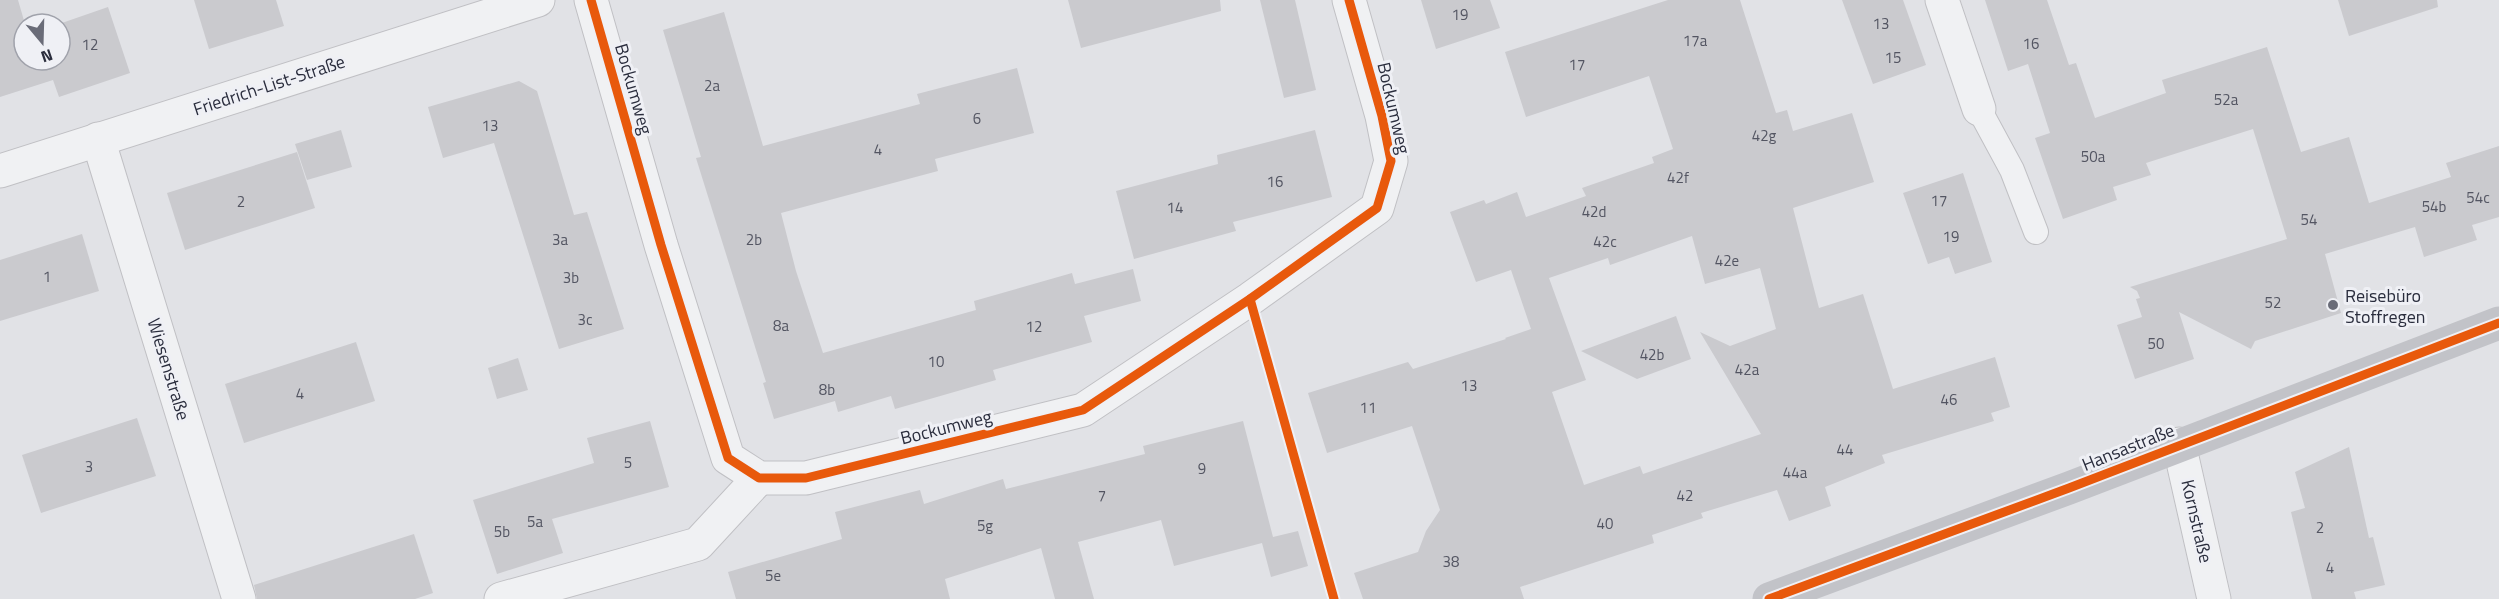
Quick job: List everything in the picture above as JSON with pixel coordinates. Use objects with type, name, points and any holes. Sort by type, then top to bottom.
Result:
[{"type":"main road","name":"Hansastraße","points":[[1769,599],[2058,492],[2499,323]]},
{"type":"street","name":"Friedrich-List-Straße","points":[[0,171],[538,0]]},
{"type":"street","name":"Bockumweg","points":[[591,0],[660,245],[728,458],[759,478],[806,477],[1083,410],[1250,299],[1377,208],[1391,161],[1382,116],[1349,0]]},
{"type":"street","points":[[1942,0],[1979,109]]},
{"type":"street","name":"Wiesenstraße","points":[[98,139],[239,599]]},
{"type":"street","name":"Kornstraße","points":[[2179,444],[2214,599]]},
{"type":"street","points":[[501,599],[698,544],[759,478]]},
{"type":"lane","points":[[1979,109],[2012,170],[2036,232]]},
{"type":"building","points":[[0,0],[18,0],[22,12],[12,12],[12,72],[72,72],[72,19],[108,7],[130,73],[59,97],[53,80],[0,97]]},
{"type":"building","points":[[194,0],[276,0],[284,26],[209,49]]},
{"type":"building","points":[[1068,0],[1220,0],[1221,11],[1081,48]]},
{"type":"building","points":[[1260,0],[1295,0],[1316,90],[1284,98]]},
{"type":"building","points":[[1421,0],[1490,0],[1500,28],[1436,49]]},
{"type":"building","points":[[1668,0],[1740,0],[1776,113],[1787,110],[1793,131],[1852,113],[1874,182],[1793,208],[1819,308],[1863,294],[1893,389],[1995,357],[2010,407],[1991,413],[1994,421],[1882,455],[1885,463],[1825,487],[1831,506],[1789,521],[1777,490],[1701,513],[1703,518],[1652,535],[1654,543],[1520,587],[1524,599],[1363,599],[1354,573],[1418,552],[1426,531],[1440,510],[1412,426],[1327,453],[1308,393],[1408,362],[1413,369],[1531,329],[1511,270],[1476,282],[1450,212],[1484,200],[1486,204],[1517,192],[1526,217],[1586,196],[1582,188],[1654,163],[1652,157],[1673,149],[1649,76],[1526,117],[1505,52]],"holes":[[[1692,236],[1705,284],[1760,268],[1776,329],[1730,346],[1700,332],[1761,434],[1643,474],[1640,466],[1584,485],[1552,392],[1586,380],[1549,278],[1608,258],[1610,265]]]},
{"type":"building","points":[[1842,0],[1903,0],[1926,65],[1873,84]]},
{"type":"building","points":[[1985,0],[2047,0],[2069,65],[2076,63],[2095,118],[2166,93],[2162,80],[2267,47],[2301,152],[2349,137],[2369,203],[2451,177],[2446,163],[2499,146],[2499,217],[2472,225],[2477,240],[2424,257],[2415,227],[2325,254],[2341,313],[2255,341],[2251,349],[2179,312],[2194,359],[2135,379],[2117,325],[2142,317],[2136,299],[2140,298],[2137,291],[2130,287],[2287,239],[2253,129],[2146,163],[2151,175],[2113,187],[2117,200],[2063,219],[2035,138],[2050,133],[2028,64],[2008,71]]},
{"type":"building","points":[[2338,0],[2437,0],[2438,7],[2349,36]]},
{"type":"building","points":[[724,12],[763,146],[920,104],[917,94],[1017,68],[1034,133],[935,159],[938,171],[781,213],[796,271],[823,353],[976,310],[974,301],[1072,273],[1075,284],[1133,269],[1141,301],[1084,316],[1092,342],[993,370],[996,380],[895,409],[891,396],[838,412],[835,401],[774,419],[763,383],[766,382],[696,158],[701,157],[663,30]]},
{"type":"building","points":[[519,81],[537,91],[574,215],[587,212],[624,329],[559,349],[494,143],[443,158],[428,107]]},
{"type":"building","points":[[341,130],[352,167],[307,180],[295,144]]},
{"type":"building","points":[[1315,130],[1332,197],[1233,222],[1236,231],[1134,259],[1116,191],[1218,164],[1217,155]]},
{"type":"building","points":[[297,152],[315,208],[185,250],[167,193]]},
{"type":"building","points":[[1963,173],[1992,262],[1955,274],[1949,257],[1928,264],[1903,193]]},
{"type":"building","points":[[82,234],[99,291],[0,321],[0,260]]},
{"type":"building","points":[[1676,316],[1691,359],[1637,379],[1581,351]]},
{"type":"building","points":[[356,342],[375,401],[244,443],[225,384]]},
{"type":"building","points":[[518,358],[528,390],[497,399],[488,368]]},
{"type":"building","points":[[137,418],[156,476],[41,513],[22,455]]},
{"type":"building","points":[[650,421],[669,487],[552,519],[563,553],[497,574],[473,500],[594,463],[587,438]]},
{"type":"building","points":[[1243,421],[1273,537],[1298,531],[1308,566],[1271,577],[1262,543],[1174,566],[1161,520],[1078,542],[1094,599],[1055,599],[1041,548],[945,579],[950,599],[736,599],[728,572],[842,539],[835,512],[920,490],[924,504],[1003,479],[1006,489],[1145,454],[1143,446]]},
{"type":"building","points":[[2349,447],[2369,538],[2373,537],[2385,585],[2354,592],[2356,599],[2312,599],[2291,512],[2305,508],[2295,472]]},
{"type":"building","points":[[414,534],[433,593],[415,599],[257,599],[254,585]]},
{"type":"cycle path","points":[[591,0],[661,245],[728,458],[759,478],[806,478],[1083,410],[1250,299],[1377,208],[1391,161],[1382,116],[1349,0]]},
{"type":"cycle path","points":[[1250,299],[1334,599]]},
{"type":"cycle path","points":[[1769,599],[2069,488],[2499,323]]},
{"type":"place","name":"Reisebüro Stoffregen","points":[[2333,305]]}]
